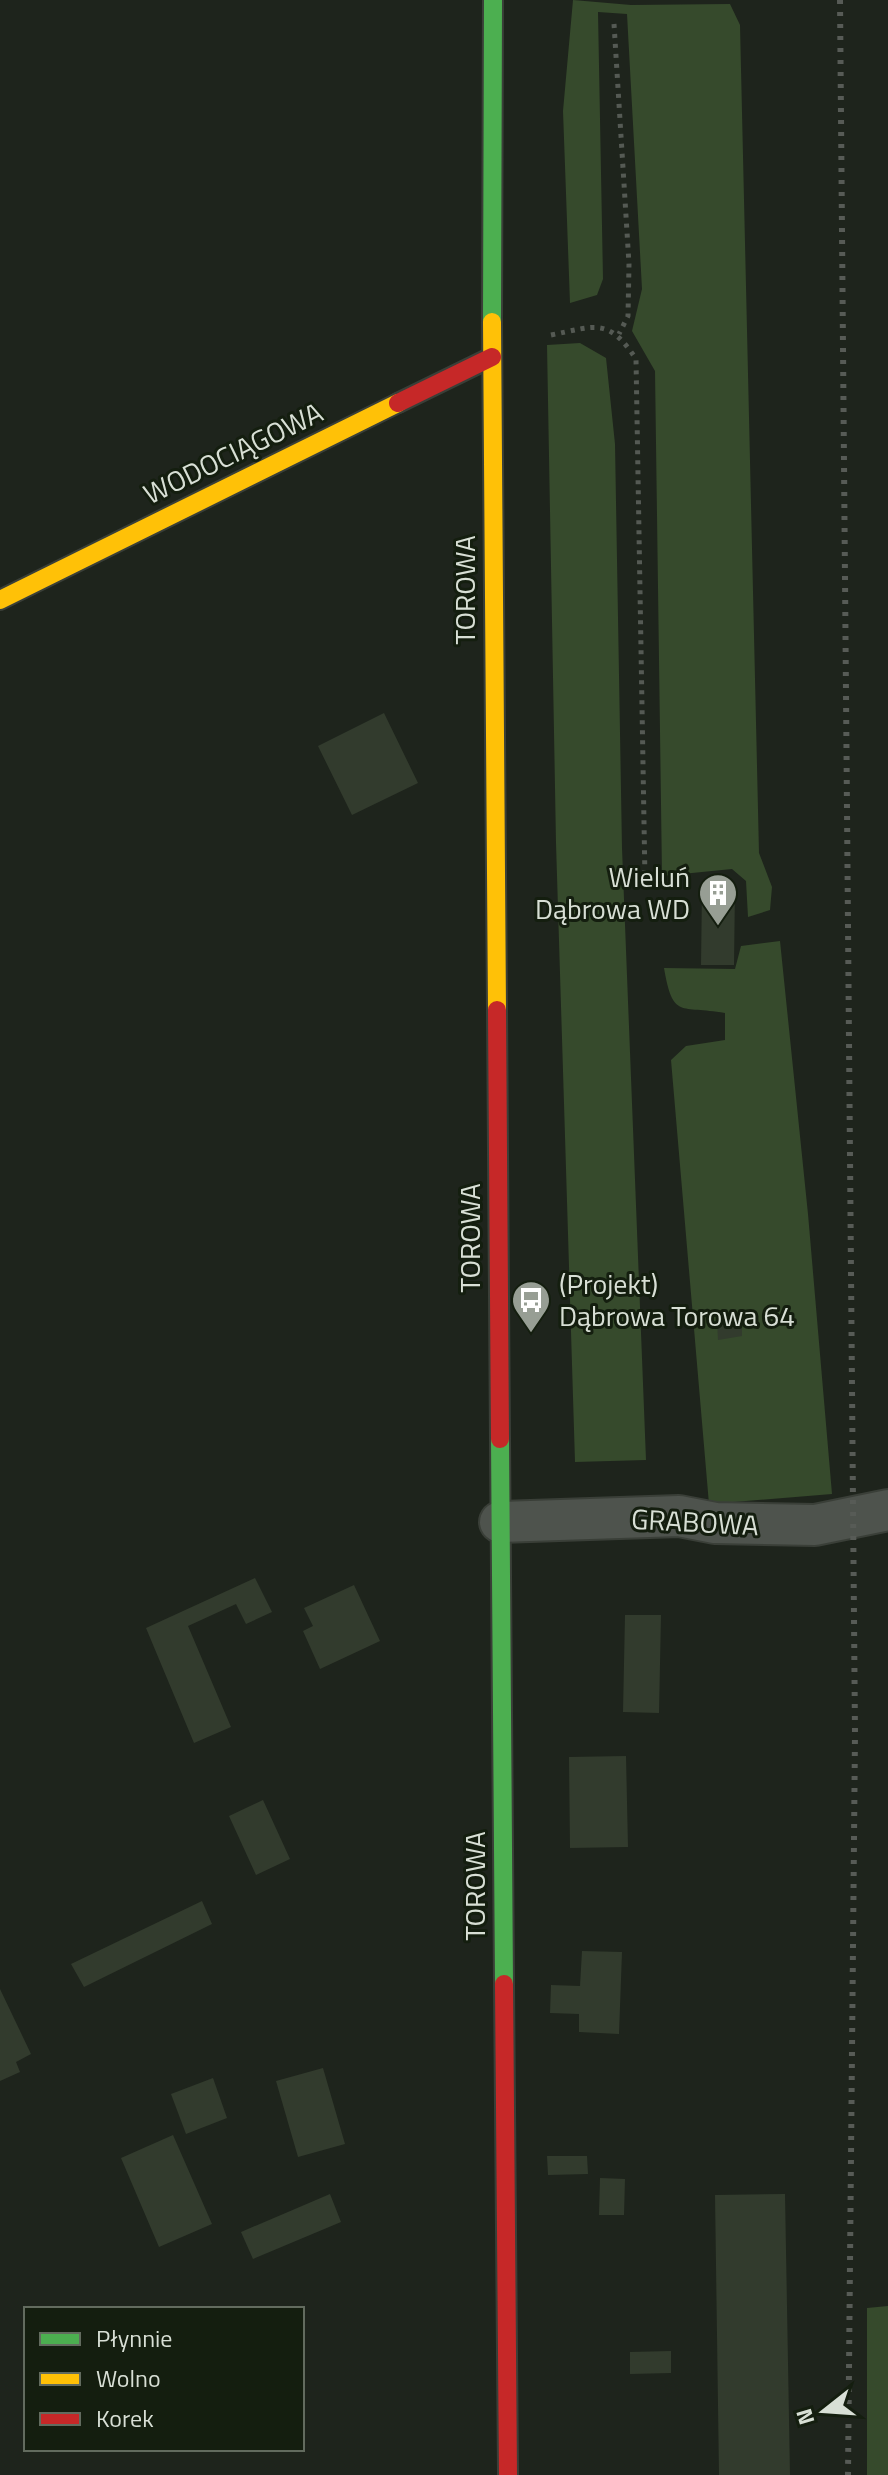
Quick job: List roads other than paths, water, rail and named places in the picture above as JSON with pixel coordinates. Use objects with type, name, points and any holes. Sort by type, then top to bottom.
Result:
[{"type":"street","name":"TOROWA","points":[[493,0],[492,357],[508,2475]]},
{"type":"street","name":"WODOCIĄGOWA","points":[[0,600],[492,357]]},
{"type":"street","name":"GRABOWA","points":[[500,1522],[679,1516],[715,1523],[815,1525],[888,1510]]},
{"type":"railway","points":[[840,0],[855,1734],[848,2475]]},
{"type":"place","name":"Wieluń Dąbrowa WD","points":[[718,927]]},
{"type":"place","name":"(Projekt) Dąbrowa Torowa 64","points":[[531,1334]]}]
